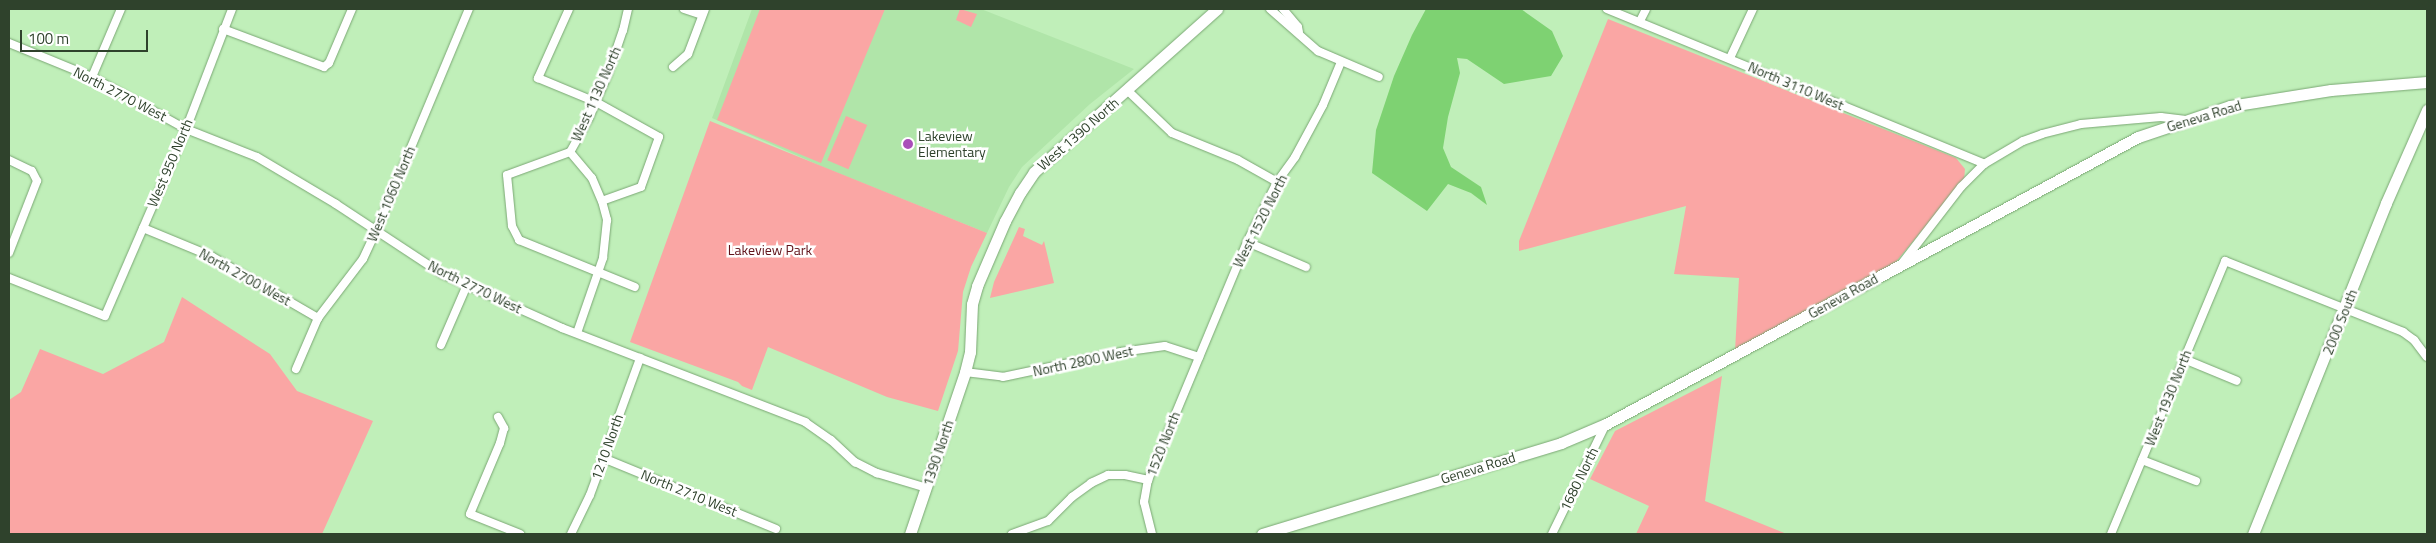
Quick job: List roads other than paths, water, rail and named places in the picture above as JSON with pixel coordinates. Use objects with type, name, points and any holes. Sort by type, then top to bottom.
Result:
[{"type":"main road","name":"West 1390 North","points":[[965,372],[970,352],[972,304],[976,286],[1004,221],[1034,172],[1218,10]]},
{"type":"main road","name":"Geneva Road","points":[[1262,534],[1561,443],[1606,424],[2138,137],[2222,108],[2259,100],[2332,90],[2427,82]]},
{"type":"main road","name":"2000 South","points":[[2254,534],[2345,310],[2386,203],[2427,110]]},
{"type":"main road","name":"1390 North","points":[[910,534],[965,372]]},
{"type":"street","points":[[92,77],[120,9]]},
{"type":"street","name":"West 950 North","points":[[9,278],[105,316],[186,129],[232,9]]},
{"type":"street","points":[[223,29],[324,68],[329,63],[352,9]]},
{"type":"street","name":"West 1060 North","points":[[296,370],[318,318],[363,259],[469,9]]},
{"type":"street","points":[[569,9],[538,78],[596,102],[659,137],[641,187],[602,201]]},
{"type":"street","name":"West 1130 North","points":[[599,273],[519,240],[512,226],[507,175],[570,152],[596,102],[610,67],[628,9]]},
{"type":"street","points":[[673,67],[688,54],[703,12],[684,9]]},
{"type":"street","points":[[1270,9],[1318,50],[1341,62],[1379,77]]},
{"type":"street","points":[[1283,9],[1298,27],[1299,32]]},
{"type":"street","name":"North 3110 West","points":[[1607,9],[1984,164]]},
{"type":"street","points":[[1640,22],[1646,9]]},
{"type":"street","points":[[1730,58],[1753,9]]},
{"type":"street","name":"North 2770 West","points":[[9,43],[92,77],[186,129],[257,157],[442,274],[577,333],[805,422],[831,440],[855,462],[877,473],[927,488]]},
{"type":"street","name":"West 1520 North","points":[[1199,358],[1247,242],[1277,182],[1295,158],[1323,105],[1341,62]]},
{"type":"street","points":[[1127,90],[1172,133],[1238,160],[1277,182]]},
{"type":"street","points":[[1898,267],[1961,187],[1984,164],[2023,141],[2065,127],[2161,117],[2185,120]]},
{"type":"street","points":[[570,152],[592,178],[608,220],[607,236],[599,273],[577,333]]},
{"type":"street","points":[[9,160],[32,171],[36,178],[36,186],[9,253]]},
{"type":"street","name":"North 2700 West","points":[[142,228],[211,256],[318,318]]},
{"type":"street","points":[[1247,242],[1306,267]]},
{"type":"street","name":"West 1930 North","points":[[2111,534],[2224,261],[2345,310]]},
{"type":"street","points":[[599,273],[635,287]]},
{"type":"street","points":[[442,345],[466,285]]},
{"type":"street","points":[[2345,310],[2408,336],[2427,357]]},
{"type":"street","name":"North 2800 West","points":[[965,372],[1003,377],[1121,352],[1165,346],[1199,358]]},
{"type":"street","name":"1210 North","points":[[571,534],[590,495],[640,358]]},
{"type":"street","name":"1520 North","points":[[1152,534],[1144,502],[1148,480],[1199,358]]},
{"type":"street","points":[[2184,359],[2237,381]]},
{"type":"street","points":[[498,417],[504,428],[500,444],[470,514],[520,534]]},
{"type":"street","name":"1680 North","points":[[1552,534],[1606,424]]},
{"type":"street","name":"North 2710 West","points":[[603,458],[776,529]]},
{"type":"street","points":[[2142,460],[2196,481]]},
{"type":"street","points":[[1012,534],[1048,520],[1072,497],[1091,483],[1108,475],[1125,475],[1148,480]]},
{"type":"place","name":"Lakeview Elementary","points":[[908,144]]},
{"type":"park label","name":"Lakeview Park","points":[[770,250]]}]
